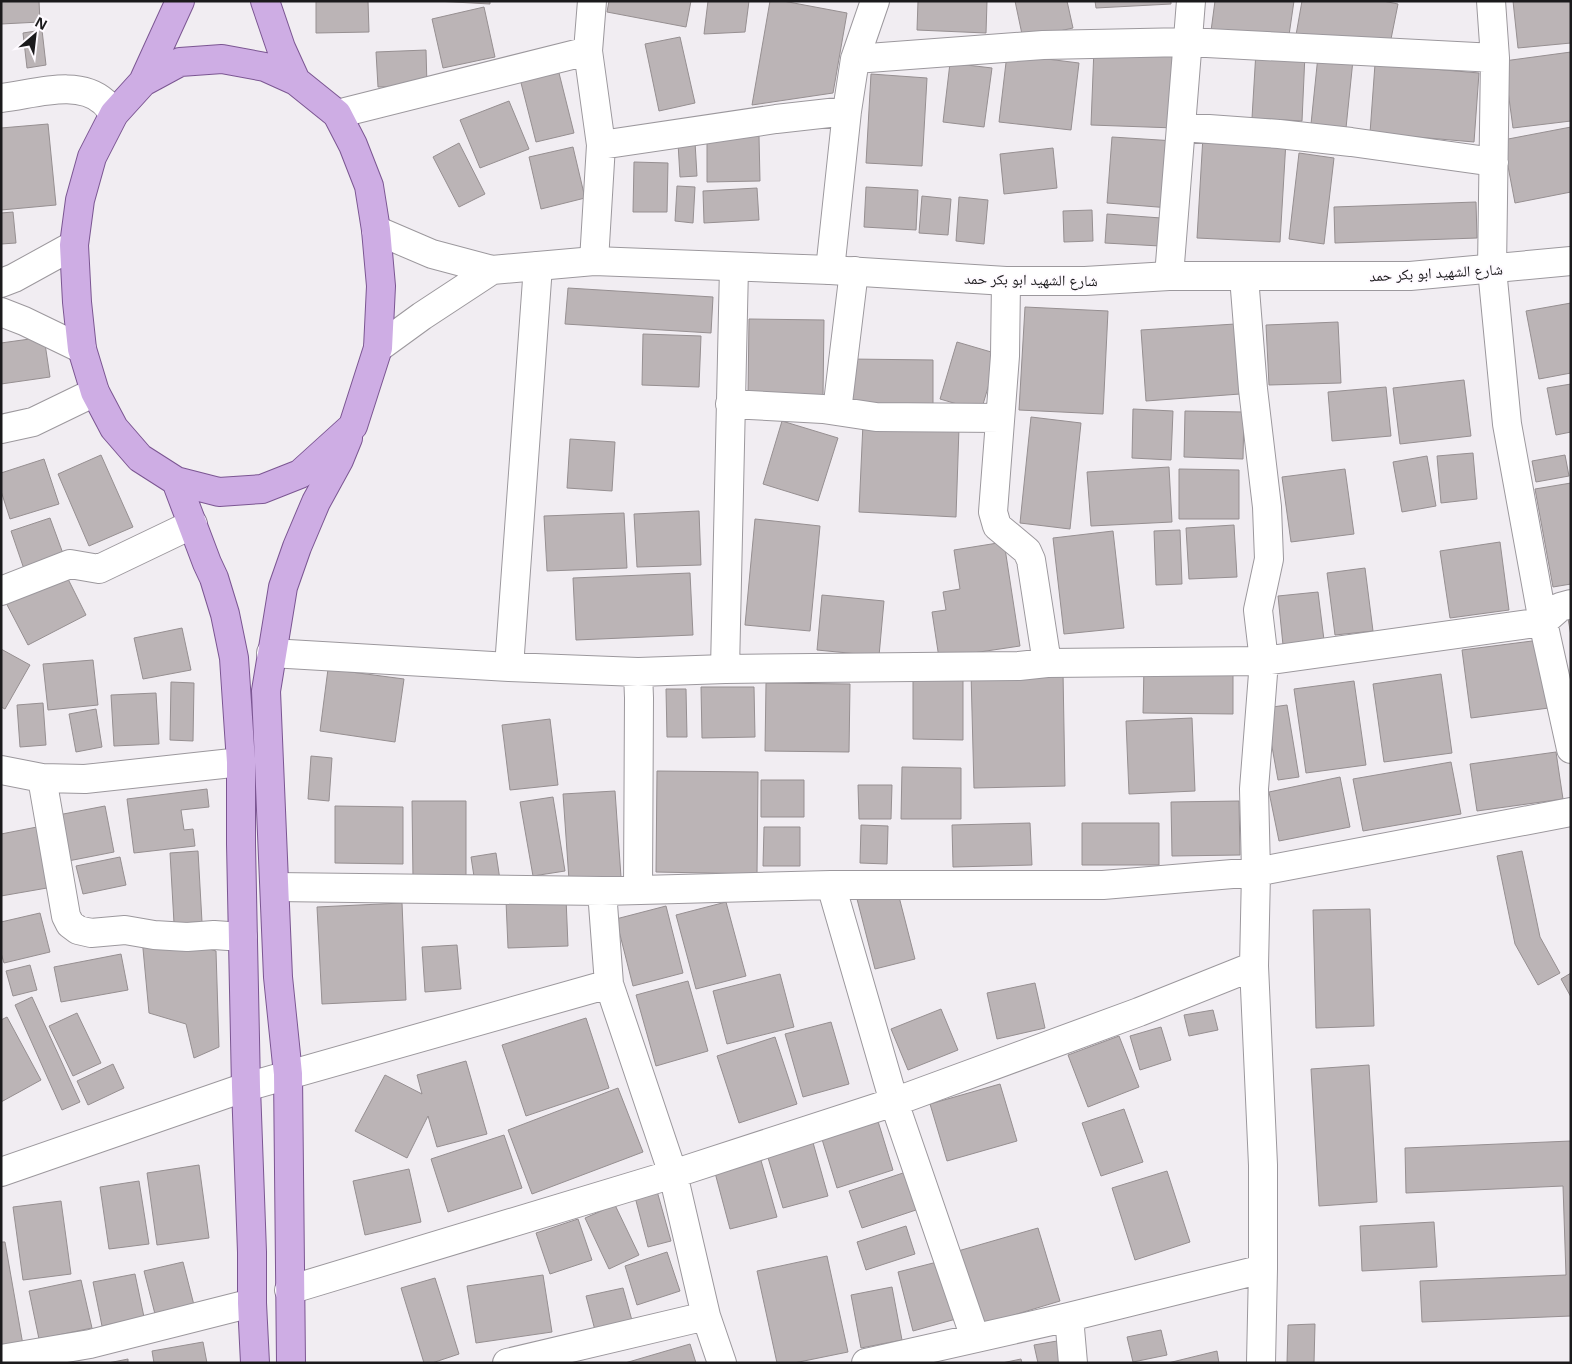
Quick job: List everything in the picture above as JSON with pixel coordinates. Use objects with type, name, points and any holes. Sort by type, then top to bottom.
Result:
[{"type":"main road","points":[[180,1],[143,82],[114,114],[92,157],[80,200],[74,246],[77,302],[82,348],[95,392],[114,428],[140,458],[176,480],[219,492],[262,489],[300,474],[353,426]]},
{"type":"main road","points":[[265,1],[281,48],[296,81]]},
{"type":"main road","points":[[143,82],[180,62],[222,59],[265,67],[296,81],[337,114],[353,145],[368,186],[376,230],[381,286],[378,348],[353,426],[339,460],[316,502],[282,587],[266,691],[278,977],[288,1074],[291,1363]]},
{"type":"main road","points":[[176,480],[214,578],[225,614],[234,658],[241,762],[240,844],[255,1363]]},
{"type":"street","points":[[592,1],[588,51],[601,145],[594,261]]},
{"type":"street","points":[[837,411],[848,111],[855,59],[875,1]]},
{"type":"street","points":[[1169,276],[1191,1]]},
{"type":"street","points":[[1491,1],[1495,58],[1492,269],[1507,424],[1543,622],[1571,749]]},
{"type":"street","points":[[855,59],[1043,44],[1188,42],[1495,58]]},
{"type":"street","points":[[337,114],[588,51]]},
{"type":"street","points":[[1,98],[70,88],[88,93],[103,101],[114,114]]},
{"type":"street","points":[[601,145],[776,119],[848,111]]},
{"type":"street","points":[[1181,127],[1315,138],[1494,162]]},
{"type":"street","name":"شارع الشهيد ابو بكر حمد","points":[[376,230],[432,254],[492,270],[594,261],[842,271],[1006,281],[1085,282],[1169,276],[1410,276],[1571,262]]},
{"type":"street","points":[[1,283],[74,246]]},
{"type":"street","points":[[509,668],[538,266]]},
{"type":"street","points":[[724,670],[734,267]]},
{"type":"street","name":"شارع الشهيد ابو بكر حمد","points":[[378,348],[422,316],[492,270]]},
{"type":"street","points":[[1244,277],[1253,388],[1267,508],[1269,559],[1258,610],[1264,661],[1254,789],[1256,872],[1254,966],[1262,1166],[1263,1269],[1261,1363]]},
{"type":"street","points":[[1006,281],[1005,356],[993,512],[997,526],[1027,551],[1031,560],[1047,664]]},
{"type":"street","points":[[1,312],[82,348]]},
{"type":"street","points":[[1,429],[33,422],[95,392]]},
{"type":"street","points":[[730,404],[823,409],[876,418],[1000,418]]},
{"type":"street","points":[[1,591],[70,564],[99,569],[193,524]]},
{"type":"street","points":[[271,653],[509,668],[638,672],[1264,661],[1543,622],[1560,606],[1571,604]]},
{"type":"street","points":[[638,672],[638,890]]},
{"type":"street","points":[[1,770],[42,778],[85,779],[241,762]]},
{"type":"street","points":[[42,778],[66,916],[70,924],[78,930],[91,933],[125,930],[154,935],[187,937],[214,935],[243,936]]},
{"type":"street","points":[[275,887],[602,891],[831,885],[1103,884],[1256,872],[1571,812]]},
{"type":"street","points":[[831,885],[894,1102],[975,1338]]},
{"type":"street","points":[[602,891],[609,984],[673,1174],[706,1316],[722,1363]]},
{"type":"street","points":[[289,1290],[673,1174],[894,1102],[1140,1012],[1254,966]]},
{"type":"street","points":[[1,1172],[288,1074],[609,984]]},
{"type":"street","points":[[866,1363],[1263,1269]]},
{"type":"street","points":[[1,1359],[90,1344],[252,1303]]},
{"type":"street","points":[[507,1363],[706,1316]]},
{"type":"street","points":[[1069,1316],[1074,1363]]},
{"type":"building","points":[[1,1],[39,1],[40,22],[1,24]]},
{"type":"building","points":[[316,1],[368,1],[369,32],[316,33]]},
{"type":"building","points":[[436,1],[490,1],[490,4]]},
{"type":"building","points":[[609,1],[691,1],[686,27],[607,12]]},
{"type":"building","points":[[708,1],[749,1],[745,32],[704,34]]},
{"type":"building","points":[[770,1],[783,1],[847,13],[833,93],[752,105]]},
{"type":"building","points":[[918,1],[987,1],[986,33],[917,30]]},
{"type":"building","points":[[1015,1],[1067,1],[1073,28],[1023,39]]},
{"type":"building","points":[[1095,1],[1171,1],[1171,4],[1096,8]]},
{"type":"building","points":[[1215,1],[1294,1],[1288,42],[1211,31]]},
{"type":"building","points":[[1302,1],[1383,1],[1398,4],[1388,54],[1296,35]]},
{"type":"building","points":[[1513,1],[1571,1],[1571,43],[1518,48]]},
{"type":"building","points":[[484,7],[495,57],[443,68],[432,19]]},
{"type":"building","points":[[42,30],[46,65],[27,68],[23,33]]},
{"type":"building","points":[[680,37],[695,103],[659,111],[645,44]]},
{"type":"building","points":[[1094,48],[1178,51],[1175,128],[1091,125]]},
{"type":"building","points":[[426,50],[427,86],[378,87],[376,52]]},
{"type":"building","points":[[1256,51],[1305,54],[1302,121],[1252,118]]},
{"type":"building","points":[[1571,52],[1571,121],[1513,128],[1504,61]]},
{"type":"building","points":[[1007,54],[1079,63],[1071,130],[999,122]]},
{"type":"building","points":[[1318,56],[1353,60],[1346,128],[1311,124]]},
{"type":"building","points":[[950,63],[992,68],[984,127],[943,122]]},
{"type":"building","points":[[1375,64],[1479,73],[1474,142],[1370,133]]},
{"type":"building","points":[[557,65],[574,133],[536,142],[519,75]]},
{"type":"building","points":[[871,74],[927,78],[922,166],[866,163]]},
{"type":"building","points":[[509,101],[529,149],[480,168],[460,120]]},
{"type":"building","points":[[48,124],[56,205],[1,210],[1,128]]},
{"type":"building","points":[[1571,127],[1571,192],[1515,203],[1503,140]]},
{"type":"building","points":[[707,136],[759,136],[760,181],[707,182]]},
{"type":"building","points":[[1203,136],[1286,141],[1280,242],[1197,238]]},
{"type":"building","points":[[1112,137],[1175,141],[1170,208],[1107,203]]},
{"type":"building","points":[[695,142],[697,176],[680,177],[678,143]]},
{"type":"building","points":[[459,143],[485,194],[459,207],[433,157]]},
{"type":"building","points":[[573,147],[585,198],[541,209],[529,157]]},
{"type":"building","points":[[1053,148],[1057,188],[1004,194],[1000,154]]},
{"type":"building","points":[[1299,153],[1334,158],[1324,244],[1289,239]]},
{"type":"building","points":[[634,162],[668,163],[667,212],[633,212]]},
{"type":"building","points":[[677,186],[695,187],[693,223],[675,221]]},
{"type":"building","points":[[866,187],[918,190],[916,230],[864,227]]},
{"type":"building","points":[[757,188],[759,220],[704,223],[703,191]]},
{"type":"building","points":[[922,196],[951,199],[948,235],[919,233]]},
{"type":"building","points":[[959,197],[988,200],[984,244],[956,241]]},
{"type":"building","points":[[1476,202],[1477,238],[1335,243],[1334,207]]},
{"type":"building","points":[[1092,210],[1093,241],[1064,242],[1063,211]]},
{"type":"building","points":[[13,212],[16,243],[1,244],[1,213]]},
{"type":"building","points":[[1107,214],[1161,218],[1160,246],[1105,243]]},
{"type":"building","points":[[568,288],[713,297],[711,333],[565,324]]},
{"type":"building","points":[[1571,303],[1571,373],[1539,379],[1526,311]]},
{"type":"building","points":[[1025,307],[1108,311],[1103,414],[1019,410]]},
{"type":"building","points":[[749,319],[824,320],[823,396],[748,395]]},
{"type":"building","points":[[1338,322],[1341,383],[1269,385],[1266,325]]},
{"type":"building","points":[[1235,324],[1240,394],[1146,401],[1141,330]]},
{"type":"building","points":[[643,334],[701,336],[699,387],[642,385]]},
{"type":"building","points":[[44,337],[50,377],[1,384],[1,343]]},
{"type":"building","points":[[957,342],[998,354],[981,411],[940,399]]},
{"type":"building","points":[[850,359],[933,360],[933,411],[850,410]]},
{"type":"building","points":[[1464,380],[1471,436],[1400,444],[1393,388]]},
{"type":"building","points":[[1571,384],[1571,432],[1556,435],[1547,388]]},
{"type":"building","points":[[1386,387],[1391,436],[1332,441],[1328,392]]},
{"type":"building","points":[[1133,409],[1173,411],[1171,460],[1132,458]]},
{"type":"building","points":[[1185,411],[1244,412],[1243,459],[1184,457]]},
{"type":"building","points":[[1031,417],[1081,423],[1070,529],[1020,523]]},
{"type":"building","points":[[782,421],[838,438],[818,501],[763,484]]},
{"type":"building","points":[[863,423],[959,428],[956,517],[859,512]]},
{"type":"building","points":[[570,439],[615,442],[612,491],[567,488]]},
{"type":"building","points":[[1473,453],[1477,499],[1441,503],[1437,456]]},
{"type":"building","points":[[101,455],[133,527],[89,546],[58,474]]},
{"type":"building","points":[[1565,455],[1569,476],[1536,482],[1532,461]]},
{"type":"building","points":[[1427,456],[1436,506],[1402,512],[1393,462]]},
{"type":"building","points":[[44,459],[59,504],[10,519],[1,491],[1,473]]},
{"type":"building","points":[[1169,467],[1172,522],[1091,526],[1087,472]]},
{"type":"building","points":[[1179,469],[1239,470],[1239,519],[1179,519]]},
{"type":"building","points":[[1345,469],[1354,534],[1291,542],[1282,477]]},
{"type":"building","points":[[1571,483],[1571,584],[1553,587],[1535,489]]},
{"type":"building","points":[[699,511],[701,565],[637,567],[634,514]]},
{"type":"building","points":[[624,513],[627,568],[547,571],[544,516]]},
{"type":"building","points":[[50,518],[65,559],[25,572],[11,531]]},
{"type":"building","points":[[755,519],[820,526],[810,631],[745,625]]},
{"type":"building","points":[[1234,525],[1237,577],[1189,579],[1186,528]]},
{"type":"building","points":[[1180,530],[1182,584],[1156,585],[1154,531]]},
{"type":"building","points":[[1113,531],[1124,628],[1064,634],[1053,538]]},
{"type":"building","points":[[1004,542],[1020,646],[939,658],[932,612],[946,610],[943,592],[960,589],[954,550]]},
{"type":"building","points":[[1500,542],[1509,610],[1450,618],[1440,551]]},
{"type":"building","points":[[1365,568],[1373,631],[1335,635],[1327,573]]},
{"type":"building","points":[[63,569],[86,615],[28,645],[4,599]]},
{"type":"building","points":[[690,573],[693,635],[576,640],[573,578]]},
{"type":"building","points":[[1318,592],[1324,640],[1283,645],[1278,596]]},
{"type":"building","points":[[822,595],[884,601],[879,656],[817,650]]},
{"type":"building","points":[[1567,612],[1571,612],[1571,636]]},
{"type":"building","points":[[182,628],[191,670],[143,679],[134,638]]},
{"type":"building","points":[[1540,640],[1549,708],[1471,718],[1462,650]]},
{"type":"building","points":[[1,649],[30,665],[5,709],[1,707]]},
{"type":"building","points":[[93,660],[98,705],[48,710],[43,664]]},
{"type":"building","points":[[1144,666],[1233,667],[1233,714],[1143,713]]},
{"type":"building","points":[[328,669],[404,679],[395,742],[320,731]]},
{"type":"building","points":[[1063,672],[1065,786],[974,788],[971,673]]},
{"type":"building","points":[[1441,674],[1452,753],[1384,762],[1373,684]]},
{"type":"building","points":[[913,679],[963,680],[963,740],[913,739]]},
{"type":"building","points":[[1354,681],[1366,765],[1306,773],[1294,689]]},
{"type":"building","points":[[171,682],[194,683],[193,741],[170,740]]},
{"type":"building","points":[[766,683],[850,684],[849,752],[765,751]]},
{"type":"building","points":[[701,687],[754,687],[755,737],[702,738]]},
{"type":"building","points":[[666,689],[686,689],[687,737],[667,737]]},
{"type":"building","points":[[156,693],[159,744],[114,746],[111,695]]},
{"type":"building","points":[[43,703],[46,745],[20,747],[17,705]]},
{"type":"building","points":[[1287,705],[1299,777],[1278,780],[1265,708]]},
{"type":"building","points":[[96,709],[102,747],[76,752],[69,714]]},
{"type":"building","points":[[1192,718],[1195,791],[1129,794],[1126,721]]},
{"type":"building","points":[[550,719],[558,785],[510,790],[502,725]]},
{"type":"building","points":[[1556,752],[1563,799],[1477,811],[1470,764]]},
{"type":"building","points":[[311,756],[332,758],[329,801],[308,799]]},
{"type":"building","points":[[1451,762],[1461,814],[1363,831],[1353,779]]},
{"type":"building","points":[[902,767],[961,768],[961,819],[901,819]]},
{"type":"building","points":[[657,771],[758,772],[757,874],[656,872]]},
{"type":"building","points":[[1340,777],[1350,827],[1279,841],[1269,792]]},
{"type":"building","points":[[761,780],[804,780],[804,817],[761,817]]},
{"type":"building","points":[[858,785],[892,785],[891,819],[859,819]]},
{"type":"building","points":[[207,789],[209,807],[181,810],[184,830],[193,829],[195,846],[134,853],[127,799]]},
{"type":"building","points":[[615,791],[621,877],[569,880],[563,794]]},
{"type":"building","points":[[553,797],[565,871],[533,876],[520,802]]},
{"type":"building","points":[[412,801],[466,801],[466,880],[413,879]]},
{"type":"building","points":[[1239,801],[1240,855],[1172,856],[1171,802]]},
{"type":"building","points":[[105,806],[114,852],[63,862],[53,816]]},
{"type":"building","points":[[335,806],[403,807],[403,864],[335,863]]},
{"type":"building","points":[[1030,823],[1032,865],[953,867],[952,825]]},
{"type":"building","points":[[1082,823],[1159,823],[1159,865],[1082,865]]},
{"type":"building","points":[[861,825],[888,826],[887,864],[860,863]]},
{"type":"building","points":[[37,827],[47,888],[1,896],[1,834]]},
{"type":"building","points":[[764,827],[800,827],[800,866],[763,866]]},
{"type":"building","points":[[198,851],[202,922],[174,923],[170,853]]},
{"type":"building","points":[[1522,851],[1540,937],[1560,973],[1538,985],[1515,944],[1497,856]]},
{"type":"building","points":[[496,853],[500,880],[475,883],[471,857]]},
{"type":"building","points":[[120,857],[126,885],[83,894],[76,866]]},
{"type":"building","points":[[897,889],[915,959],[875,969],[857,899]]},
{"type":"building","points":[[566,898],[568,946],[508,948],[506,901]]},
{"type":"building","points":[[726,902],[746,976],[696,989],[676,915]]},
{"type":"building","points":[[402,903],[406,1000],[322,1004],[317,907]]},
{"type":"building","points":[[666,906],[683,973],[633,986],[616,919]]},
{"type":"building","points":[[1370,909],[1374,1026],[1316,1028],[1313,910]]},
{"type":"building","points":[[40,913],[50,952],[4,963],[1,953],[1,922]]},
{"type":"building","points":[[142,938],[189,943],[216,951],[219,1047],[194,1058],[186,1024],[149,1013]]},
{"type":"building","points":[[457,945],[461,989],[425,992],[422,947]]},
{"type":"building","points":[[121,954],[128,990],[61,1002],[54,967]]},
{"type":"building","points":[[30,965],[37,990],[13,996],[6,971]]},
{"type":"building","points":[[1571,973],[1571,997],[1561,979]]},
{"type":"building","points":[[780,974],[794,1027],[727,1044],[713,991]]},
{"type":"building","points":[[688,981],[708,1051],[656,1066],[636,995]]},
{"type":"building","points":[[1035,983],[1045,1028],[997,1039],[987,993]]},
{"type":"building","points":[[32,997],[80,1102],[62,1110],[15,1005]]},
{"type":"building","points":[[941,1009],[958,1050],[908,1070],[891,1029]]},
{"type":"building","points":[[1213,1010],[1218,1030],[1189,1036],[1184,1015]]},
{"type":"building","points":[[77,1013],[101,1063],[73,1076],[49,1026]]},
{"type":"building","points":[[7,1017],[41,1080],[1,1102],[1,1020]]},
{"type":"building","points":[[586,1018],[609,1088],[526,1116],[502,1045]]},
{"type":"building","points":[[831,1022],[849,1084],[803,1097],[785,1034]]},
{"type":"building","points":[[1161,1027],[1171,1060],[1140,1070],[1130,1036]]},
{"type":"building","points":[[1119,1036],[1139,1087],[1088,1107],[1068,1055]]},
{"type":"building","points":[[775,1037],[797,1104],[739,1123],[717,1056]]},
{"type":"building","points":[[466,1061],[487,1134],[437,1147],[428,1116],[407,1158],[355,1131],[385,1075],[422,1094],[417,1075]]},
{"type":"building","points":[[113,1064],[124,1088],[88,1105],[77,1081]]},
{"type":"building","points":[[1369,1065],[1377,1202],[1319,1206],[1311,1069]]},
{"type":"building","points":[[1000,1084],[1017,1141],[947,1161],[930,1104]]},
{"type":"building","points":[[618,1088],[643,1152],[532,1194],[508,1130]]},
{"type":"building","points":[[1124,1109],[1143,1162],[1101,1176],[1082,1123]]},
{"type":"building","points":[[877,1118],[893,1170],[837,1188],[821,1136]]},
{"type":"building","points":[[504,1135],[522,1188],[448,1212],[431,1159]]},
{"type":"building","points":[[812,1139],[828,1196],[783,1208],[766,1151]]},
{"type":"building","points":[[1571,1141],[1571,1316],[1422,1322],[1420,1281],[1566,1275],[1563,1186],[1406,1193],[1405,1148]]},
{"type":"building","points":[[760,1157],[777,1217],[730,1229],[714,1169]]},
{"type":"building","points":[[199,1165],[209,1238],[157,1245],[147,1173]]},
{"type":"building","points":[[409,1169],[421,1222],[365,1235],[353,1181]]},
{"type":"building","points":[[1167,1171],[1190,1242],[1135,1260],[1112,1188]]},
{"type":"building","points":[[906,1172],[919,1209],[862,1228],[849,1191]]},
{"type":"building","points":[[139,1181],[149,1244],[109,1249],[100,1187]]},
{"type":"building","points":[[657,1191],[671,1241],[648,1247],[635,1197]]},
{"type":"building","points":[[61,1201],[71,1274],[23,1280],[13,1207]]},
{"type":"building","points":[[615,1205],[639,1255],[609,1269],[585,1218]]},
{"type":"building","points":[[578,1219],[592,1260],[550,1274],[536,1233]]},
{"type":"building","points":[[1434,1222],[1437,1267],[1362,1271],[1360,1226]]},
{"type":"building","points":[[906,1226],[915,1254],[866,1270],[857,1242]]},
{"type":"building","points":[[1038,1228],[1060,1301],[981,1325],[958,1251]]},
{"type":"building","points":[[1,1242],[5,1242],[23,1345],[1,1349]]},
{"type":"building","points":[[667,1252],[680,1291],[637,1305],[625,1266]]},
{"type":"building","points":[[827,1256],[848,1352],[794,1363],[777,1363],[757,1271]]},
{"type":"building","points":[[941,1261],[956,1319],[913,1331],[898,1272]]},
{"type":"building","points":[[183,1262],[195,1309],[156,1318],[144,1271]]},
{"type":"building","points":[[135,1274],[144,1317],[102,1326],[93,1282]]},
{"type":"building","points":[[543,1275],[552,1332],[476,1343],[467,1286]]},
{"type":"building","points":[[435,1278],[459,1354],[432,1363],[424,1363],[401,1288]]},
{"type":"building","points":[[81,1280],[92,1328],[39,1339],[29,1291]]},
{"type":"building","points":[[892,1287],[902,1340],[861,1348],[851,1295]]},
{"type":"building","points":[[623,1288],[633,1324],[596,1334],[586,1296]]},
{"type":"building","points":[[1315,1324],[1314,1363],[1287,1363],[1288,1325]]},
{"type":"building","points":[[1161,1330],[1167,1355],[1133,1362],[1127,1337]]},
{"type":"building","points":[[1057,1341],[1062,1363],[1038,1363],[1034,1345]]},
{"type":"building","points":[[203,1342],[207,1363],[154,1363],[152,1351]]},
{"type":"building","points":[[690,1344],[696,1363],[625,1363]]},
{"type":"building","points":[[1217,1351],[1219,1363],[1168,1363]]},
{"type":"building","points":[[128,1359],[128,1363],[108,1363]]},
{"type":"building","points":[[1021,1359],[1022,1363],[1002,1363]]}]
